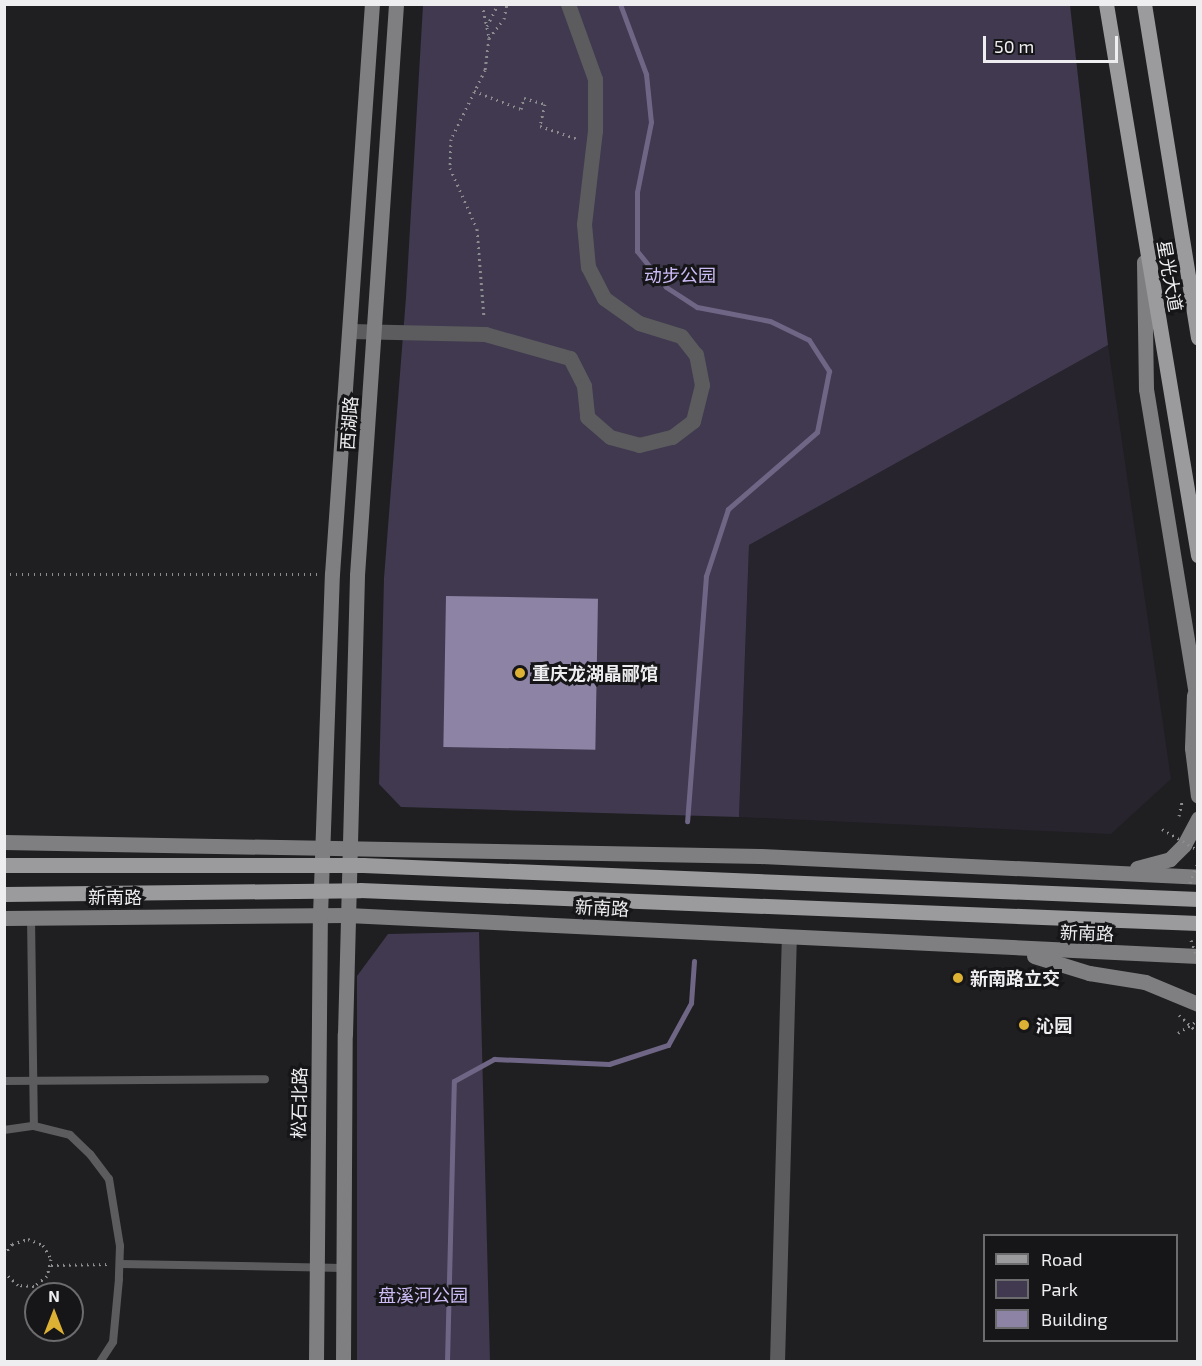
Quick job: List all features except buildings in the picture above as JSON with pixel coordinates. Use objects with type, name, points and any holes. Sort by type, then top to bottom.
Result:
[{"type":"main road","name":"星光大道","points":[[1106,4],[1197,555]]},
{"type":"main road","name":"星光大道","points":[[1144,4],[1197,338]]},
{"type":"main road","name":"新南路","points":[[4,865],[363,865],[1197,899]]},
{"type":"main road","name":"新南路","points":[[4,894],[360,890],[1197,923]]},
{"type":"street","name":"西湖路","points":[[322,845],[332,574],[372,4]]},
{"type":"street","name":"西湖路","points":[[348,845],[357,575],[396,4]]},
{"type":"street","points":[[350,331],[485,334],[570,358],[584,386],[587,417],[610,437],[639,445],[672,437],[693,421],[702,385],[696,356],[681,336],[639,323],[604,298],[588,267],[584,224],[592,145],[595,79],[568,4]]},
{"type":"street","points":[[1181,232],[1197,284]]},
{"type":"street","points":[[1144,238],[1146,389],[1197,706]]},
{"type":"street","points":[[1190,796],[1194,686]]},
{"type":"street","points":[[1106,873],[1154,866],[1170,859],[1184,845],[1197,819]]},
{"type":"street","points":[[4,842],[348,845],[760,856],[1197,877]]},
{"type":"street","name":"松石北路","points":[[316,1362],[322,845]]},
{"type":"street","points":[[342,1362],[348,845]]},
{"type":"street","name":"新南路","points":[[4,918],[347,915],[1014,949],[1197,956]]},
{"type":"street","points":[[777,1362],[789,937]]},
{"type":"street","points":[[1014,949],[1089,973],[1145,982],[1197,1004]]},
{"type":"lane","points":[[32,917],[34,1126]]},
{"type":"lane","points":[[4,1081],[265,1079]]},
{"type":"lane","points":[[4,1130],[34,1126],[70,1135],[90,1154],[109,1179],[120,1264],[113,1342],[100,1362]]},
{"type":"lane","points":[[120,1264],[343,1268]]},
{"type":"path","points":[[482,4],[489,38],[484,70],[451,139],[450,168],[477,229],[485,334]]},
{"type":"path","points":[[487,26],[498,4]]},
{"type":"path","points":[[489,38],[504,19],[507,4]]},
{"type":"path","points":[[474,91],[520,109],[524,98],[545,104],[540,126],[592,145]]},
{"type":"path","points":[[4,574],[332,574]]},
{"type":"path","points":[[1165,842],[1171,835],[1190,796]]},
{"type":"path","points":[[1162,829],[1197,850]]},
{"type":"path","points":[[1178,1033],[1197,1020]]},
{"type":"path","points":[[4,1255],[19,1240],[36,1240],[48,1252],[51,1264],[47,1276],[34,1286],[18,1285],[4,1272]]},
{"type":"path","points":[[51,1264],[120,1264]]},
{"type":"shaded area","points":[[1108,345],[1171,779],[1111,834],[739,817],[749,545]]},
{"type":"green space","name":"动步公园","points":[[423,5],[1070,5],[1108,345],[749,545],[739,817],[401,807],[379,784],[384,578],[406,297]]},
{"type":"green space","name":"盘溪河公园","points":[[479,932],[490,1361],[357,1361],[357,976],[388,934]]},
{"type":"waterway","points":[[620,4],[646,74],[651,122],[637,192],[637,251],[666,287],[697,307],[770,321],[809,340],[829,371],[817,432],[728,509],[706,576],[687,821]]},
{"type":"waterway","points":[[447,1362],[454,1081],[494,1059],[609,1064],[668,1045],[691,1003],[694,961]]},
{"type":"place","name":"重庆龙湖晶郦馆","points":[[520,673]]},
{"type":"place","name":"新南路立交","points":[[958,978]]},
{"type":"place","name":"沁园","points":[[1024,1025]]}]
